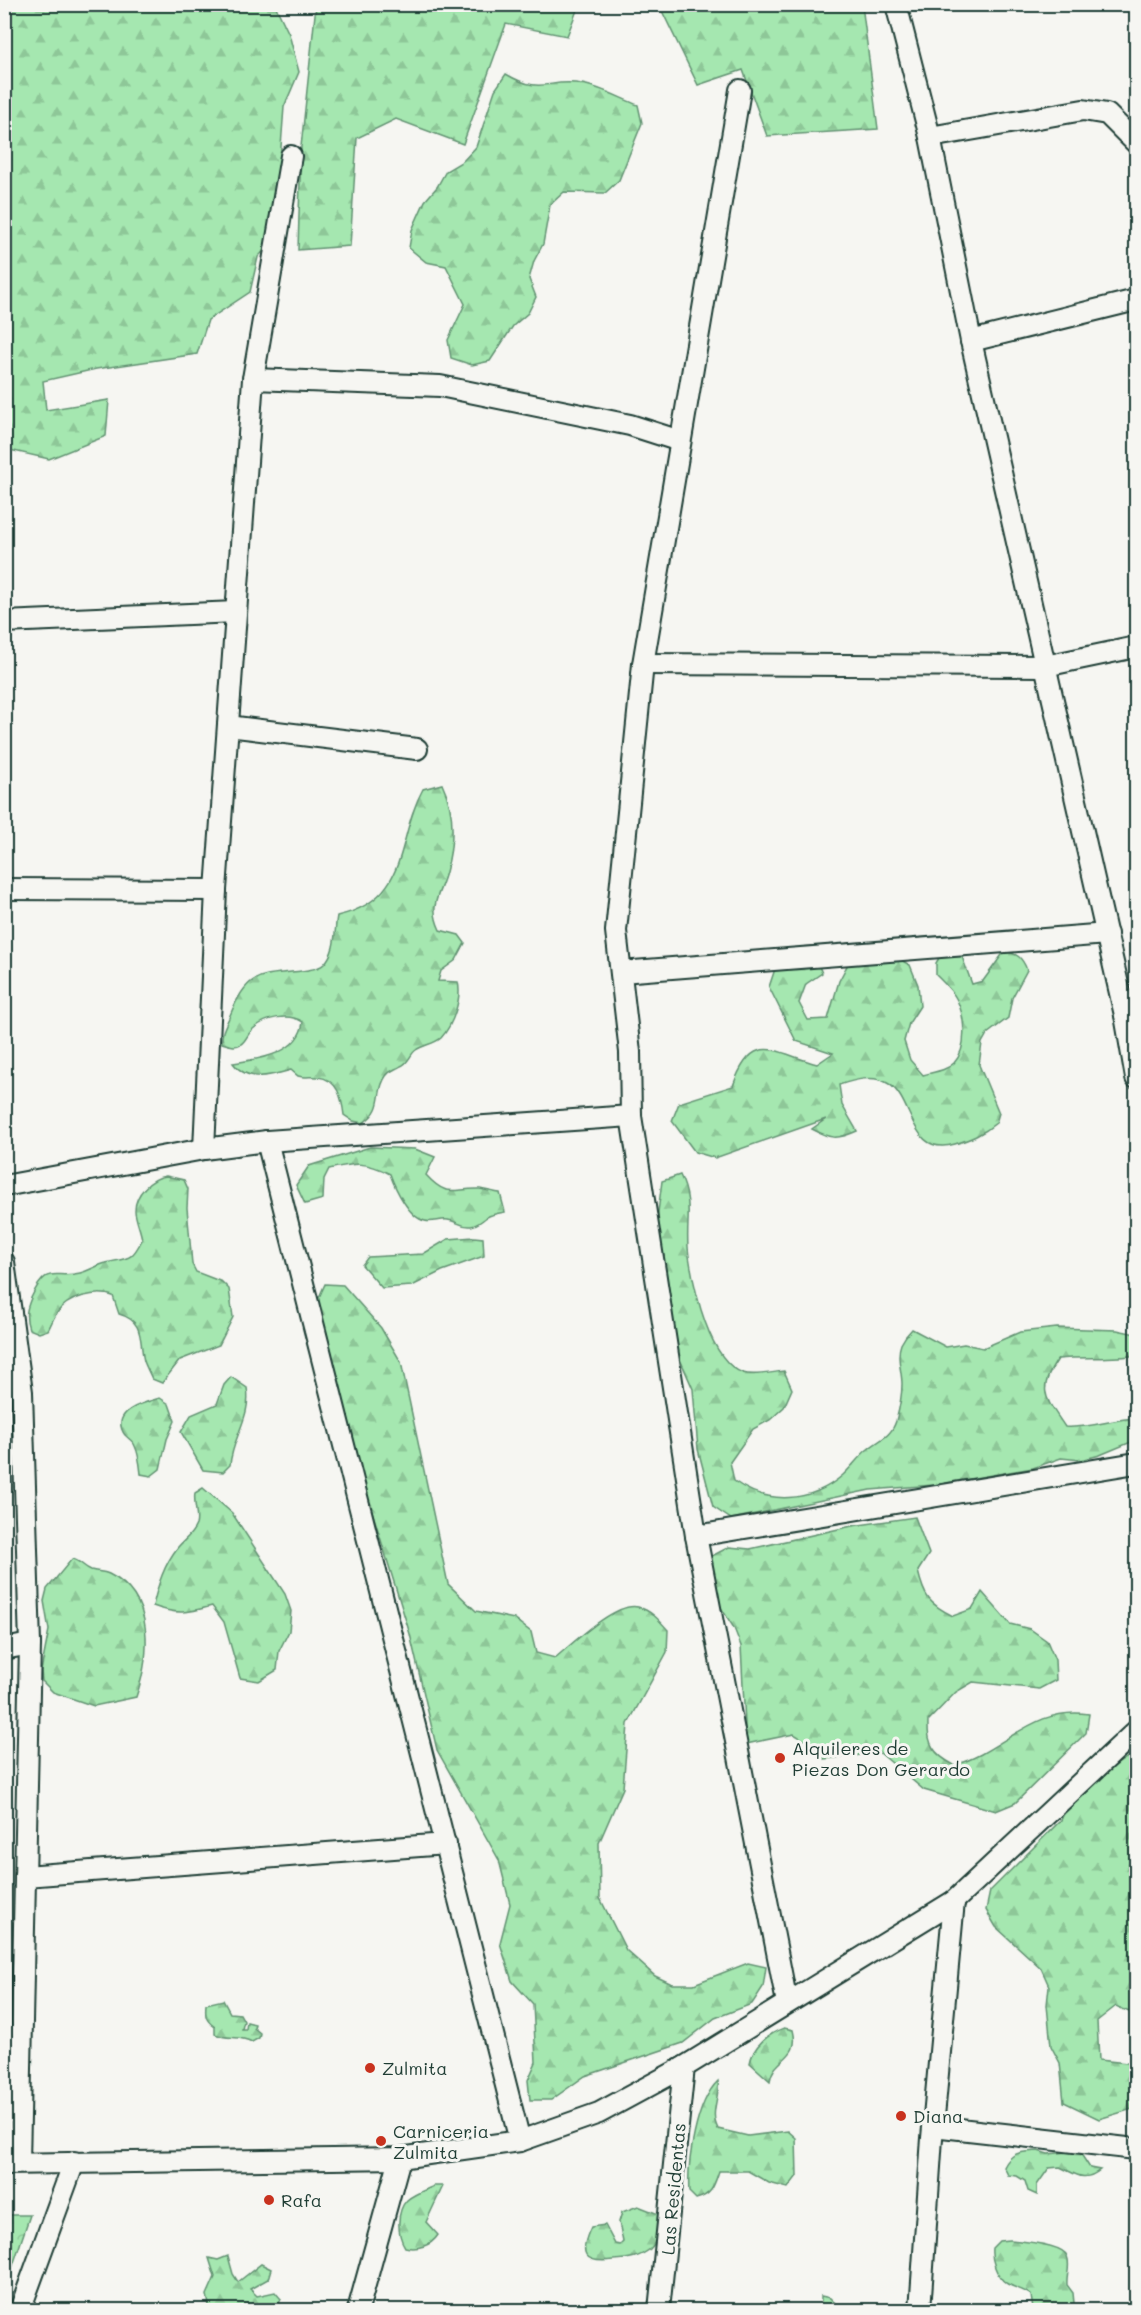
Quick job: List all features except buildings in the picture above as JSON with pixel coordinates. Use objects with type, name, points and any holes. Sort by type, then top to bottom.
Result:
[{"type":"street","points":[[896,4],[930,137],[971,341],[1107,934],[1131,1014],[1137,1078]]},
{"type":"street","points":[[740,90],[643,664],[616,932],[630,1052],[631,1116],[696,1536],[788,2003]]},
{"type":"street","points":[[930,137],[1083,110],[1107,114],[1137,143]]},
{"type":"street","points":[[204,1149],[216,890],[253,379],[291,156]]},
{"type":"street","points":[[971,341],[1137,300]]},
{"type":"street","points":[[253,379],[440,386],[630,425],[680,441]]},
{"type":"street","points":[[4,622],[236,612]]},
{"type":"street","points":[[643,664],[1045,666],[1137,647]]},
{"type":"street","points":[[228,726],[417,749]]},
{"type":"street","points":[[4,889],[216,890]]},
{"type":"street","points":[[621,972],[1107,934]]},
{"type":"street","points":[[4,1186],[204,1149],[267,1141],[631,1116]]},
{"type":"street","points":[[267,1141],[520,2141]]},
{"type":"street","points":[[4,1262],[30,1644],[25,1876],[12,2164],[400,2158],[520,2141],[599,2113],[684,2067],[954,1901],[1137,1731]]},
{"type":"street","points":[[696,1536],[1137,1463]]},
{"type":"street","points":[[4,1649],[30,1644]]},
{"type":"street","points":[[25,1876],[446,1844]]},
{"type":"street","points":[[920,2310],[933,2126],[954,1901]]},
{"type":"street","name":"Las Residentas","points":[[659,2310],[684,2067]]},
{"type":"street","points":[[933,2126],[1137,2149]]},
{"type":"street","points":[[358,2310],[400,2158]]},
{"type":"street","points":[[20,2310],[74,2162]]},
{"type":"green space","points":[[4,5],[275,5],[289,34],[299,72],[284,107],[274,240],[258,257],[250,292],[208,320],[197,354],[96,369],[43,381],[46,410],[109,400],[106,436],[49,459],[5,449]]},
{"type":"green space","points":[[316,5],[579,5],[567,36],[506,24],[463,144],[396,119],[357,138],[350,246],[298,250],[301,147]]},
{"type":"green space","points":[[631,5],[862,5],[878,129],[767,136],[743,70],[698,85],[662,11]]},
{"type":"green space","points":[[506,74],[529,84],[570,83],[596,88],[638,105],[642,123],[619,180],[605,193],[564,192],[550,205],[543,244],[534,261],[529,279],[536,297],[528,313],[513,326],[490,361],[472,365],[451,358],[448,340],[465,304],[446,266],[426,262],[409,248],[412,230],[425,201],[437,187],[446,171],[463,161],[476,147],[495,90]]},
{"type":"green space","points":[[442,784],[451,816],[452,839],[449,861],[436,900],[435,914],[440,930],[459,935],[465,943],[456,960],[441,971],[438,981],[458,982],[459,988],[458,1003],[445,1033],[438,1040],[416,1050],[404,1065],[388,1074],[383,1082],[375,1112],[363,1123],[353,1121],[344,1115],[338,1091],[325,1079],[298,1076],[291,1070],[252,1076],[239,1069],[233,1063],[266,1057],[286,1048],[300,1033],[303,1022],[284,1017],[271,1019],[253,1029],[239,1045],[231,1046],[222,1043],[222,1034],[245,988],[260,977],[312,969],[324,964],[333,947],[337,916],[361,908],[378,896],[389,882],[397,865],[414,808],[423,789]]},
{"type":"green space","points":[[1004,952],[1019,956],[1027,970],[1012,998],[1008,1018],[987,1034],[982,1043],[979,1065],[999,1113],[996,1123],[977,1136],[955,1144],[940,1146],[929,1143],[914,1125],[897,1092],[889,1084],[877,1079],[857,1080],[839,1085],[842,1105],[857,1131],[844,1136],[824,1135],[812,1129],[826,1119],[715,1158],[695,1152],[672,1121],[679,1103],[733,1086],[741,1068],[757,1051],[777,1051],[817,1064],[833,1053],[796,1041],[769,987],[775,969],[814,956],[822,973],[806,984],[799,1003],[808,1020],[828,1019],[839,981],[848,964],[891,955],[910,965],[918,985],[920,1006],[909,1023],[904,1041],[910,1060],[923,1075],[951,1066],[962,1049],[964,1032],[957,1000],[936,975],[936,963],[942,953],[961,954],[972,984],[983,981]]},
{"type":"green space","points":[[370,1147],[415,1149],[435,1157],[426,1175],[440,1187],[451,1191],[480,1189],[500,1193],[505,1212],[489,1216],[471,1226],[448,1220],[425,1221],[419,1219],[408,1209],[390,1174],[360,1164],[329,1169],[324,1179],[323,1199],[305,1204],[296,1185],[309,1166]]},
{"type":"green space","points":[[680,1175],[687,1196],[691,1270],[699,1304],[712,1339],[731,1366],[747,1374],[784,1371],[792,1389],[784,1407],[770,1420],[753,1429],[730,1462],[734,1481],[747,1489],[760,1494],[789,1498],[817,1491],[843,1475],[865,1452],[888,1434],[896,1421],[901,1398],[899,1359],[901,1344],[912,1329],[946,1347],[964,1344],[983,1348],[1020,1332],[1057,1328],[1117,1330],[1136,1334],[1136,1355],[1058,1359],[1047,1379],[1046,1394],[1065,1427],[1083,1427],[1136,1418],[1136,1440],[1081,1460],[1061,1458],[1033,1468],[934,1485],[870,1490],[731,1519],[713,1507],[698,1449],[693,1389],[662,1318],[665,1278],[657,1220],[662,1181]]},
{"type":"green space","points":[[166,1176],[184,1180],[188,1189],[187,1208],[192,1264],[196,1272],[222,1282],[229,1289],[233,1317],[219,1345],[180,1360],[162,1383],[152,1379],[144,1361],[137,1327],[133,1321],[119,1314],[113,1296],[99,1294],[75,1299],[62,1307],[48,1330],[39,1333],[29,1329],[27,1310],[37,1287],[47,1276],[80,1273],[131,1256],[142,1240],[135,1213],[138,1198],[150,1183]]},
{"type":"green space","points":[[483,1238],[484,1256],[442,1271],[412,1286],[382,1288],[362,1265],[368,1257],[423,1254],[448,1239]]},
{"type":"green space","points":[[325,1284],[343,1285],[381,1328],[401,1362],[448,1584],[476,1611],[514,1619],[531,1632],[536,1653],[555,1658],[595,1625],[618,1610],[629,1607],[638,1607],[647,1611],[668,1630],[667,1652],[628,1724],[623,1788],[599,1843],[600,1898],[626,1950],[655,1976],[672,1984],[694,1984],[748,1963],[766,1967],[763,1987],[752,2004],[715,2018],[683,2043],[585,2076],[551,2100],[530,2100],[528,2080],[536,2062],[533,2004],[512,1981],[500,1943],[510,1904],[499,1860],[437,1750],[410,1634],[317,1333],[317,1302]]},
{"type":"green space","points":[[231,1377],[247,1388],[248,1398],[230,1465],[223,1472],[203,1470],[181,1432],[191,1415],[217,1404],[224,1385]]},
{"type":"green space","points":[[160,1398],[169,1404],[175,1421],[167,1439],[160,1469],[151,1476],[141,1474],[136,1449],[133,1442],[124,1434],[121,1424],[122,1418],[132,1408]]},
{"type":"green space","points":[[203,1488],[232,1513],[285,1594],[291,1611],[289,1631],[279,1651],[277,1670],[259,1681],[240,1678],[224,1622],[212,1606],[182,1612],[153,1606],[165,1568],[196,1525],[195,1493]]},
{"type":"green space","points":[[915,1517],[929,1554],[918,1571],[925,1594],[929,1599],[938,1608],[953,1616],[972,1609],[982,1592],[1010,1624],[1030,1629],[1047,1641],[1055,1660],[1056,1680],[1039,1689],[973,1682],[956,1692],[928,1721],[930,1742],[936,1752],[954,1765],[972,1759],[1019,1731],[1051,1716],[1069,1713],[1089,1714],[1086,1733],[1015,1803],[996,1811],[924,1790],[880,1753],[824,1759],[811,1744],[794,1734],[746,1744],[741,1646],[734,1628],[713,1595],[710,1557],[729,1547],[750,1549],[852,1526]]},
{"type":"green space","points":[[72,1559],[91,1570],[109,1574],[124,1584],[135,1597],[142,1612],[146,1646],[141,1681],[136,1697],[94,1706],[53,1692],[42,1681],[41,1671],[49,1630],[44,1601],[47,1589]]},
{"type":"green space","points":[[1136,1747],[1136,2015],[1116,2006],[1097,2021],[1099,2060],[1136,2064],[1136,2108],[1099,2119],[1064,2102],[1060,2063],[1051,2046],[1047,2005],[1049,1986],[1041,1968],[996,1927],[986,1910],[990,1891],[1061,1820],[1069,1802],[1082,1788],[1132,1754]]},
{"type":"green space","points":[[223,2000],[230,2013],[240,2014],[244,2021],[242,2029],[246,2029],[247,2022],[255,2024],[254,2028],[260,2033],[259,2038],[252,2042],[215,2034],[215,2027],[206,2017],[206,2004]]},
{"type":"green space","points":[[784,2028],[793,2030],[793,2047],[776,2067],[770,2081],[750,2063],[754,2051],[762,2041]]},
{"type":"green space","points":[[718,2081],[714,2117],[718,2129],[748,2136],[788,2131],[796,2138],[797,2176],[788,2188],[769,2183],[748,2171],[719,2171],[714,2185],[706,2195],[696,2199],[689,2192],[694,2133],[704,2103]]},
{"type":"green space","points":[[1038,2151],[1048,2154],[1079,2151],[1090,2168],[1100,2170],[1085,2177],[1060,2167],[1049,2168],[1037,2185],[1037,2195],[1028,2191],[1025,2181],[1017,2176],[1008,2175],[1004,2167],[1014,2155]]},
{"type":"green space","points":[[434,2186],[443,2186],[426,2222],[438,2235],[432,2242],[423,2246],[405,2247],[400,2236],[399,2223],[403,2205],[413,2196]]},
{"type":"green space","points":[[638,2206],[661,2215],[663,2229],[650,2249],[637,2256],[619,2260],[596,2260],[586,2255],[585,2244],[591,2227],[605,2225],[615,2244],[620,2245],[623,2242],[619,2222],[622,2212]]},
{"type":"green space","points":[[4,2215],[30,2215],[5,2289]]},
{"type":"green space","points":[[999,2241],[1041,2244],[1064,2252],[1069,2263],[1067,2285],[1073,2293],[1074,2303],[1066,2310],[1033,2310],[1031,2295],[1006,2283],[999,2276],[995,2267],[992,2248]]},
{"type":"green space","points":[[228,2256],[238,2282],[261,2264],[271,2269],[268,2279],[250,2289],[257,2296],[275,2292],[281,2299],[276,2310],[206,2310],[209,2305],[207,2295],[215,2277],[209,2258],[218,2260]]},
{"type":"green space","points":[[821,2296],[830,2298],[837,2305],[860,2310],[821,2310]]},
{"type":"place","name":"Alquileres de Piezas Don Gerardo","points":[[780,1758]]},
{"type":"place","name":"Zulmita","points":[[370,2068]]},
{"type":"place","name":"Diana","points":[[901,2116]]},
{"type":"place","name":"Carniceria Zulmita","points":[[381,2141]]},
{"type":"place","name":"Rafa","points":[[269,2200]]}]
